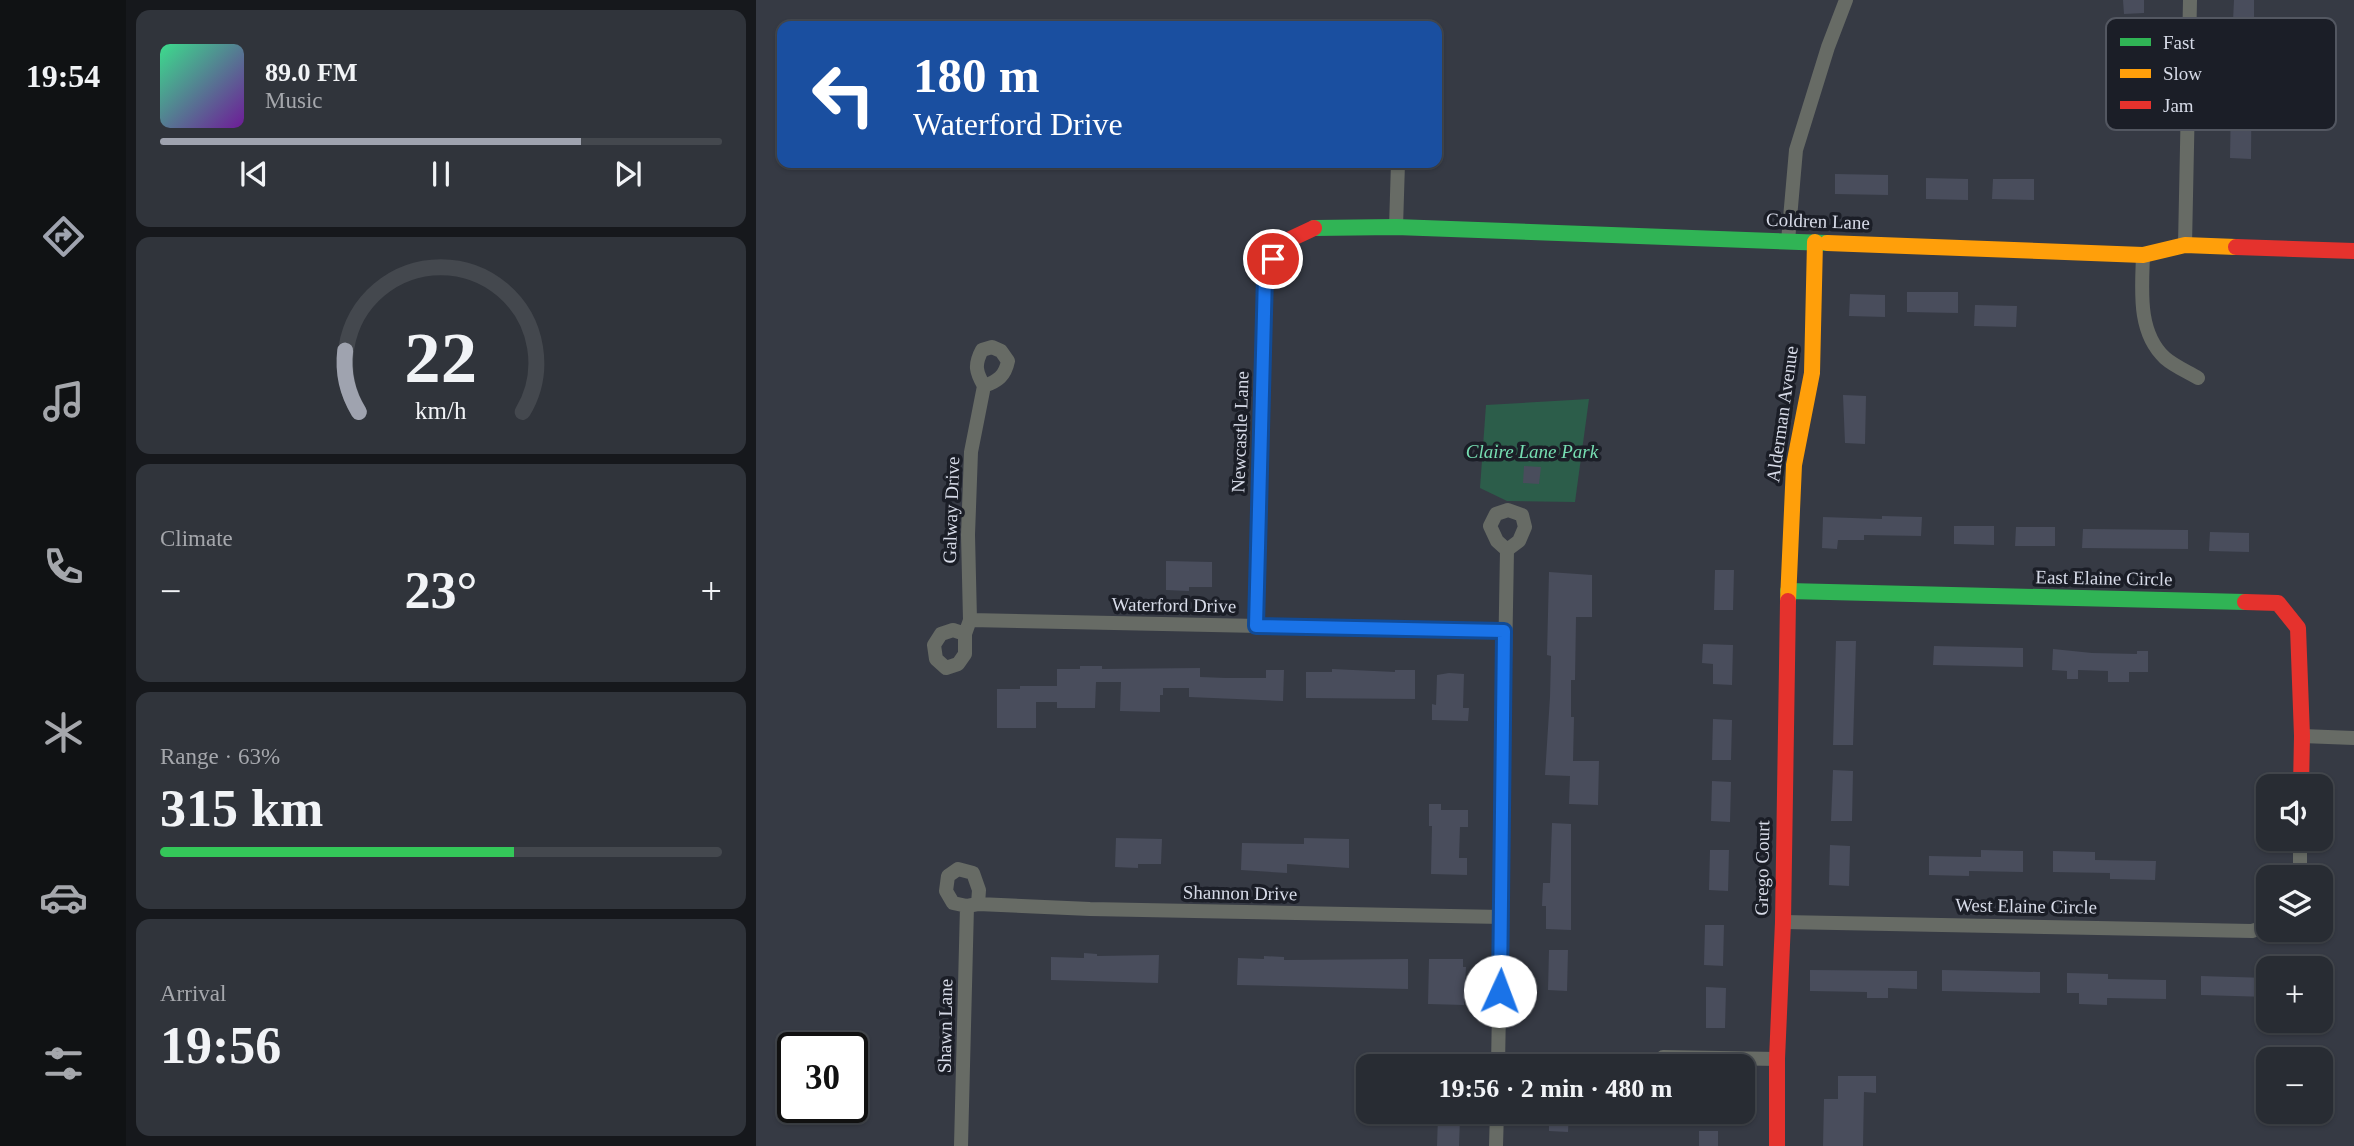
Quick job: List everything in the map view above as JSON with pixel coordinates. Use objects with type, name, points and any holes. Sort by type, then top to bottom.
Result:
[{"type":"street","points":[[1788,241],[1796,150],[1828,47],[1846,0]]},
{"type":"street","points":[[2190,0],[2190,18]]},
{"type":"street","points":[[2185,245],[2187,130]]},
{"type":"street","points":[[1396,227],[1398,168]]},
{"type":"street","name":"Coldren Lane","points":[[1282,243],[1315,228],[1396,227],[2143,255],[2185,245],[2354,251]]},
{"type":"street","name":"Alderman Avenue","points":[[1788,591],[1794,465],[1812,373],[1815,242]]},
{"type":"street","name":"Newcastle Lane","points":[[1256,626],[1265,275],[1282,243]]},
{"type":"street","points":[[2143,255],[2144,317],[2151,338],[2165,358],[2198,378]]},
{"type":"street","name":"Galway Drive","points":[[967,627],[971,452],[984,386]]},
{"type":"street","points":[[1498,1054],[1507,550]]},
{"type":"street","name":"East Elaine Circle","points":[[1788,591],[2278,603],[2298,628],[2302,736]]},
{"type":"street","name":"Grego Court","points":[[1777,1146],[1788,591]]},
{"type":"street","name":"Waterford Drive","points":[[967,627],[1256,626],[1504,631]]},
{"type":"street","points":[[2301,774],[2302,736],[2354,738]]},
{"type":"street","name":"Shannon Drive","points":[[972,905],[1502,917]]},
{"type":"street","name":"Shawn Lane","points":[[961,1146],[972,905]]},
{"type":"street","name":"West Elaine Circle","points":[[1783,922],[2256,930]]},
{"type":"street","points":[[1755,1059],[1777,1059]]},
{"type":"street","points":[[1496,1146],[1497,1124]]},
{"type":"green space","name":"Claire Lane Park","points":[[1589,399],[1575,502],[1507,501],[1480,488],[1486,405]]},
{"type":"building","points":[[2123,0],[2144,0],[2144,13],[2124,14]]},
{"type":"building","points":[[2234,0],[2254,0],[2254,18],[2233,18]]},
{"type":"building","points":[[2230,130],[2251,130],[2251,159],[2230,158]]},
{"type":"building","points":[[1835,174],[1888,175],[1888,195],[1835,194]]},
{"type":"building","points":[[1926,178],[1968,179],[1968,200],[1926,199]]},
{"type":"building","points":[[1993,179],[2034,179],[2034,200],[1992,199]]},
{"type":"building","points":[[1907,292],[1958,292],[1958,313],[1907,312]]},
{"type":"building","points":[[1850,294],[1885,295],[1885,317],[1849,316]]},
{"type":"building","points":[[1975,305],[2017,306],[2016,327],[1974,326]]},
{"type":"building","points":[[1843,395],[1866,396],[1865,444],[1845,443]]},
{"type":"building","points":[[1524,466],[1541,467],[1539,484],[1523,483]]},
{"type":"building","points":[[1882,516],[1922,517],[1921,536],[1864,535],[1864,540],[1838,540],[1837,549],[1822,548],[1823,517],[1882,519]]},
{"type":"building","points":[[1954,526],[1994,526],[1994,545],[1954,544]]},
{"type":"building","points":[[2016,527],[2055,527],[2055,546],[2015,546]]},
{"type":"building","points":[[2083,529],[2188,530],[2188,549],[2082,548]]},
{"type":"building","points":[[2210,532],[2249,533],[2249,552],[2209,551]]},
{"type":"building","points":[[1166,561],[1212,562],[1212,587],[1189,587],[1189,591],[1166,590]]},
{"type":"building","points":[[1715,570],[1734,570],[1733,610],[1714,610]]},
{"type":"building","points":[[1549,572],[1592,575],[1592,617],[1576,617],[1575,680],[1571,680],[1571,717],[1574,717],[1573,761],[1599,761],[1598,805],[1569,804],[1570,776],[1545,775],[1551,656],[1547,655]]},
{"type":"building","points":[[1836,641],[1856,641],[1853,745],[1833,745]]},
{"type":"building","points":[[1703,644],[1733,645],[1732,685],[1713,684],[1713,664],[1702,663]]},
{"type":"building","points":[[1934,646],[2023,648],[2023,667],[1933,665]]},
{"type":"building","points":[[2053,649],[2137,654],[2137,651],[2148,651],[2148,672],[2129,672],[2129,682],[2108,682],[2108,671],[2078,670],[2078,679],[2067,679],[2067,671],[2052,670]]},
{"type":"building","points":[[1080,666],[1102,666],[1102,669],[1200,668],[1200,677],[1226,678],[1266,678],[1266,670],[1284,670],[1283,701],[1189,697],[1189,688],[1163,688],[1163,695],[1160,695],[1160,712],[1120,711],[1121,682],[1096,682],[1095,708],[1057,708],[1057,702],[1036,702],[1036,728],[997,728],[997,689],[1057,686],[1057,669],[1080,669]]},
{"type":"building","points":[[1332,669],[1395,672],[1415,670],[1415,699],[1306,698],[1306,672],[1332,672]]},
{"type":"building","points":[[1464,674],[1463,708],[1469,708],[1468,721],[1432,720],[1432,704],[1436,705],[1437,675]]},
{"type":"building","points":[[1713,719],[1732,720],[1731,760],[1712,760]]},
{"type":"building","points":[[1833,770],[1853,771],[1852,821],[1831,821]]},
{"type":"building","points":[[1712,781],[1731,782],[1730,822],[1711,821]]},
{"type":"building","points":[[1429,804],[1441,804],[1441,810],[1468,810],[1468,827],[1460,827],[1459,858],[1467,858],[1467,875],[1431,874],[1432,826],[1429,826]]},
{"type":"building","points":[[1552,823],[1571,824],[1571,930],[1546,929],[1546,906],[1542,906],[1543,883],[1550,883]]},
{"type":"building","points":[[1116,838],[1162,839],[1161,864],[1138,864],[1138,868],[1115,867]]},
{"type":"building","points":[[1304,838],[1349,839],[1349,868],[1287,864],[1287,873],[1241,870],[1242,843],[1304,844]]},
{"type":"building","points":[[1830,845],[1850,846],[1849,886],[1829,885]]},
{"type":"building","points":[[1710,850],[1729,850],[1728,891],[1709,890]]},
{"type":"building","points":[[1981,850],[2023,851],[2023,872],[1969,871],[1969,876],[1929,875],[1929,856],[1981,857]]},
{"type":"building","points":[[2053,851],[2095,852],[2095,860],[2156,861],[2155,880],[2110,879],[2110,873],[2053,872]]},
{"type":"building","points":[[1705,925],[1724,925],[1723,966],[1704,965]]},
{"type":"building","points":[[1549,950],[1568,950],[1567,991],[1548,990]]},
{"type":"building","points":[[1084,953],[1097,956],[1159,955],[1158,983],[1051,980],[1051,957],[1084,958]]},
{"type":"building","points":[[1264,956],[1284,957],[1284,960],[1408,959],[1408,989],[1237,985],[1238,958],[1264,959]]},
{"type":"building","points":[[1429,959],[1463,959],[1463,967],[1466,967],[1464,1005],[1428,1004]]},
{"type":"building","points":[[1810,970],[1917,971],[1917,989],[1888,988],[1888,998],[1867,998],[1867,992],[1810,991]]},
{"type":"building","points":[[1942,970],[2040,972],[2040,993],[1942,991]]},
{"type":"building","points":[[2067,973],[2108,974],[2108,979],[2166,980],[2166,999],[2107,998],[2107,1005],[2079,1004],[2079,993],[2067,993]]},
{"type":"building","points":[[2201,976],[2256,978],[2256,997],[2201,995]]},
{"type":"building","points":[[1706,987],[1726,988],[1725,1028],[1706,1028]]},
{"type":"building","points":[[1838,1076],[1876,1076],[1876,1093],[1864,1092],[1863,1146],[1823,1146],[1824,1099],[1838,1099]]},
{"type":"building","points":[[1438,1124],[1460,1124],[1459,1146],[1437,1146]]},
{"type":"building","points":[[1549,1124],[1568,1124],[1568,1132],[1549,1131]]},
{"type":"building","points":[[1699,1131],[1718,1131],[1718,1146],[1699,1146]]},
{"type":"traffic: fast","points":[[1314,228],[1396,227],[1827,243]]},
{"type":"traffic: fast","points":[[1788,591],[2245,602]]},
{"type":"traffic: slow","points":[[1788,601],[1794,465],[1812,373],[1815,242]]},
{"type":"traffic: slow","points":[[1827,243],[2143,255],[2185,245],[2236,247]]},
{"type":"traffic: jam","points":[[1256,626],[1265,275],[1282,243],[1314,228]]},
{"type":"traffic: jam","points":[[2236,247],[2354,251]]},
{"type":"traffic: jam","points":[[1777,1146],[1788,601]]},
{"type":"traffic: jam","points":[[2245,602],[2278,603],[2298,628],[2301,774]]},
{"type":"route","points":[[1273,259],[1265,275],[1256,626],[1504,631],[1500,991]]}]
